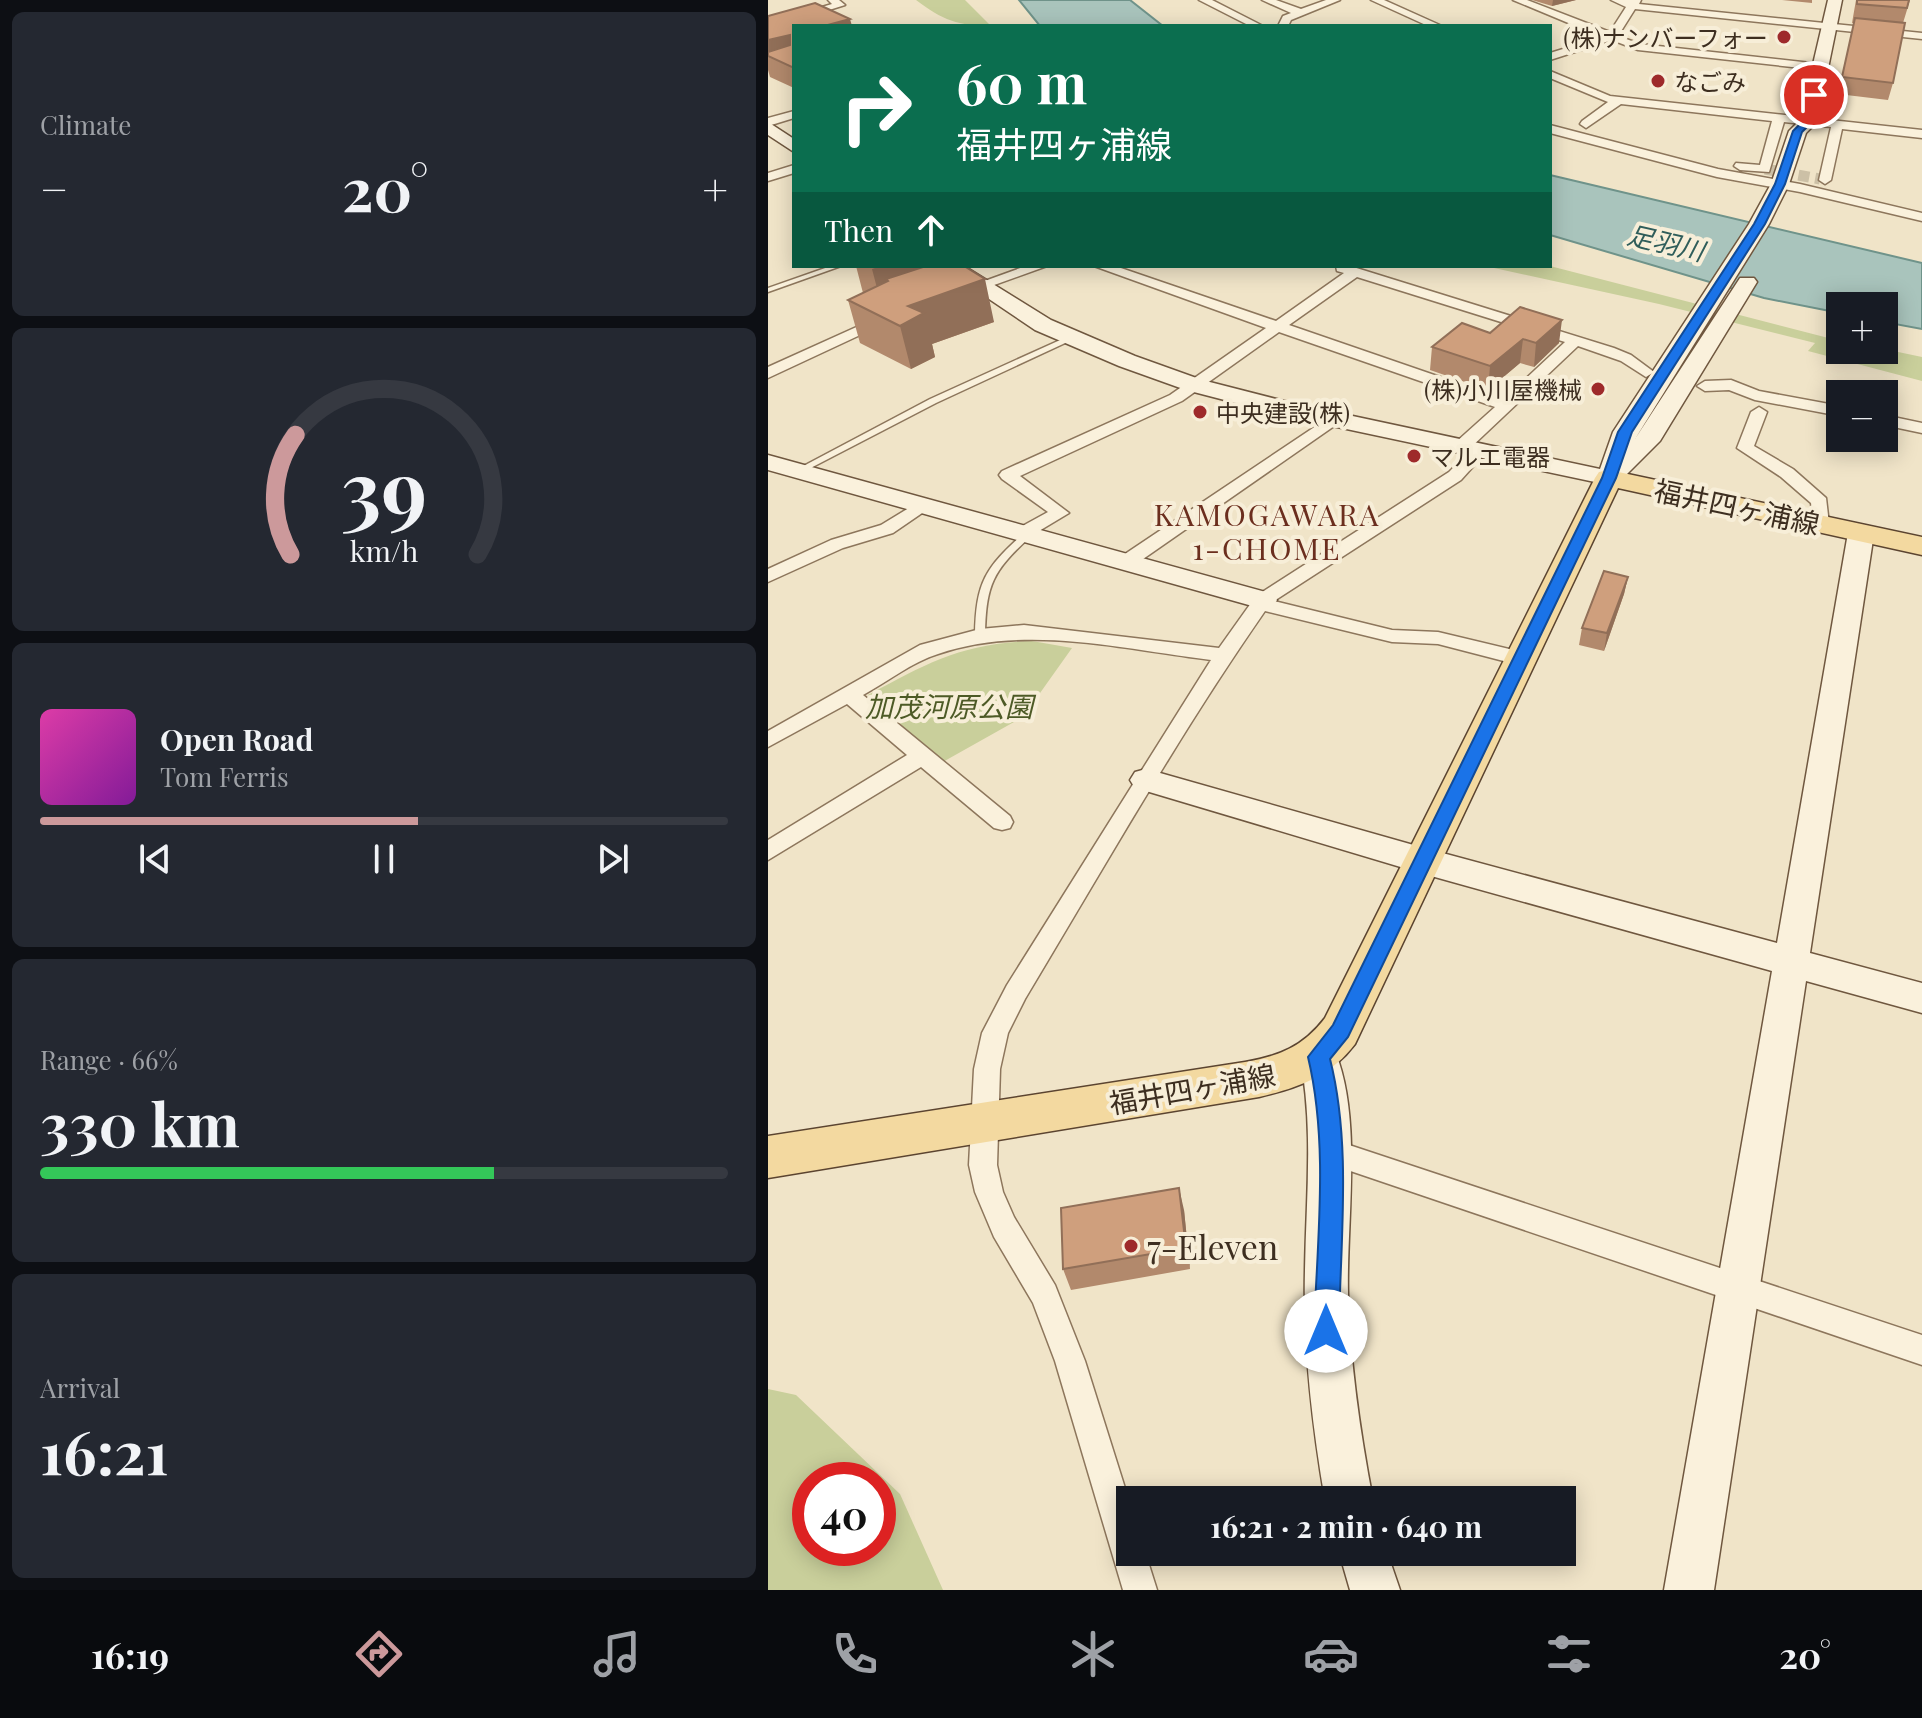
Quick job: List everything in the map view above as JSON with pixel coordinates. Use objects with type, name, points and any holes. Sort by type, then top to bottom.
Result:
[{"type":"main road","name":"福井四ヶ浦線","points":[[768,1157],[1255,1079],[1286,1072],[1319,1057],[1340,1031],[1609,478],[1922,546]]},
{"type":"street","points":[[768,26],[840,5],[833,0]]},
{"type":"street","points":[[1204,0],[1254,24]]},
{"type":"street","points":[[1267,0],[1301,13]]},
{"type":"street","points":[[1283,23],[1335,0]]},
{"type":"street","points":[[1376,0],[1432,24]]},
{"type":"street","points":[[1518,0],[1638,47],[1820,67]]},
{"type":"street","points":[[1616,0],[1704,13],[1922,36]]},
{"type":"street","points":[[1704,13],[1710,0]]},
{"type":"street","points":[[1770,246],[1789,188],[1798,131],[1808,122],[1835,0]]},
{"type":"street","points":[[1552,56],[1612,37],[1634,3]]},
{"type":"street","points":[[1729,29],[1734,16]]},
{"type":"street","points":[[1718,56],[1723,43]]},
{"type":"street","points":[[1552,75],[1608,99],[1922,134]]},
{"type":"street","points":[[1619,100],[1580,122],[1734,165],[1765,169],[1779,118]]},
{"type":"street","points":[[792,115],[768,124],[792,145]]},
{"type":"street","points":[[1808,122],[1816,132],[1813,143]]},
{"type":"street","points":[[1609,478],[1625,432],[1743,251],[1789,188],[1818,175],[1837,125]]},
{"type":"street","points":[[1552,130],[1717,173],[1922,217]]},
{"type":"street","points":[[768,177],[792,170]]},
{"type":"street","points":[[1818,175],[1837,186],[1922,203]]},
{"type":"street","points":[[1609,478],[1651,436],[1757,267]]},
{"type":"street","points":[[953,268],[1018,312],[1072,338],[1194,385],[1334,419],[1609,478]]},
{"type":"street","points":[[951,296],[1034,268]]},
{"type":"street","points":[[1107,268],[1506,405]]},
{"type":"street","points":[[1344,268],[1626,358],[1646,372]]},
{"type":"street","points":[[1025,534],[1060,513],[1008,475],[1176,398],[1355,272]]},
{"type":"street","points":[[768,373],[895,315]]},
{"type":"street","points":[[1140,1590],[1070,1361],[1045,1295],[1004,1227],[989,1192],[983,1165],[983,1122],[987,1069],[995,1033],[1016,992],[1146,780],[1261,602],[1455,476],[1471,448],[1506,405],[1574,342]]},
{"type":"street","points":[[1705,386],[1731,385],[1755,395],[1826,408]]},
{"type":"street","points":[[1759,412],[1745,448],[1810,491],[1820,502],[1820,524]]},
{"type":"street","points":[[1126,562],[1334,419]]},
{"type":"street","points":[[1898,423],[1922,428]]},
{"type":"street","points":[[768,462],[1261,602],[1392,636],[1438,638],[1523,659]]},
{"type":"street","points":[[768,576],[837,544],[887,529],[922,505]]},
{"type":"street","points":[[1689,1590],[1861,533]]},
{"type":"street","points":[[768,740],[927,650],[980,635],[1024,631],[1224,655]]},
{"type":"street","points":[[848,694],[1002,822]]},
{"type":"street","points":[[768,851],[922,756]]},
{"type":"street","points":[[1146,780],[1424,861],[1922,998]]},
{"type":"street","points":[[1319,1057],[1326,1087],[1331,1152],[1326,1331],[1333,1419],[1346,1486]]},
{"type":"street","points":[[1331,1152],[1922,1350]]},
{"type":"street","points":[[1367,1566],[1375,1590]]},
{"type":"lane","points":[[768,290],[832,268]]},
{"type":"lane","points":[[798,471],[1005,365],[1072,338]]},
{"type":"lane","points":[[980,635],[980,598],[988,575],[1025,534]]},
{"type":"green space","points":[[916,0],[965,0],[989,24],[965,24],[934,12]]},
{"type":"green space","points":[[1552,267],[1826,337],[1826,356],[1808,351],[1815,343],[1659,304],[1494,268]]},
{"type":"green space","points":[[1898,352],[1922,357],[1922,381],[1857,364],[1898,364]]},
{"type":"green space","name":"加茂河原公園","points":[[1032,641],[1072,648],[1023,717],[941,763],[868,695],[946,657],[986,646]]},
{"type":"green space","points":[[768,1389],[796,1395],[866,1462],[792,1462],[792,1566],[896,1566],[896,1490],[943,1590],[768,1590]]},
{"type":"water","points":[[1019,0],[1130,0],[1160,24],[1038,24]]},
{"type":"water","name":"足羽川","points":[[1552,175],[1922,263],[1922,329],[1898,325],[1898,292],[1826,292],[1826,310],[1764,298],[1552,236]]},
{"type":"building","points":[[1857,0],[1909,0],[1907,8],[1857,4]]},
{"type":"building","points":[[815,3],[850,19],[831,24],[792,24],[792,67],[768,56],[768,52],[790,45],[790,35],[768,40],[768,16]]},
{"type":"building","points":[[1855,18],[1905,23],[1893,83],[1842,77]]},
{"type":"building","points":[[920,268],[967,268],[985,279],[908,306],[924,313],[900,326],[848,300],[888,281],[886,279]]},
{"type":"building","points":[[1520,307],[1562,320],[1536,343],[1523,339],[1490,366],[1432,347],[1462,323],[1490,333]]},
{"type":"building","points":[[1604,571],[1628,577],[1607,633],[1582,628]]},
{"type":"building","points":[[1179,1188],[1186,1248],[1063,1269],[1061,1208]]},
{"type":"tunnel","points":[[1765,169],[1820,179]]},
{"type":"place","name":"(株)ナンバーフォー","points":[[1784,37]]},
{"type":"place","name":"なごみ","points":[[1658,81]]},
{"type":"place","name":"(株)小川屋機械","points":[[1598,389]]},
{"type":"place","name":"中央建設(株)","points":[[1200,412]]},
{"type":"place","name":"マルエ電器","points":[[1414,456]]},
{"type":"place","name":"7-Eleven","points":[[1131,1246]]},
{"type":"district","name":"KAMOGAWARA 1-CHOME","points":[[1267,531]]},
{"type":"route","points":[[1326,1331],[1331,1152],[1326,1087],[1319,1057],[1340,1031],[1523,659],[1609,478],[1625,432],[1759,224],[1780,184],[1798,131],[1808,122],[1814,95]]}]
